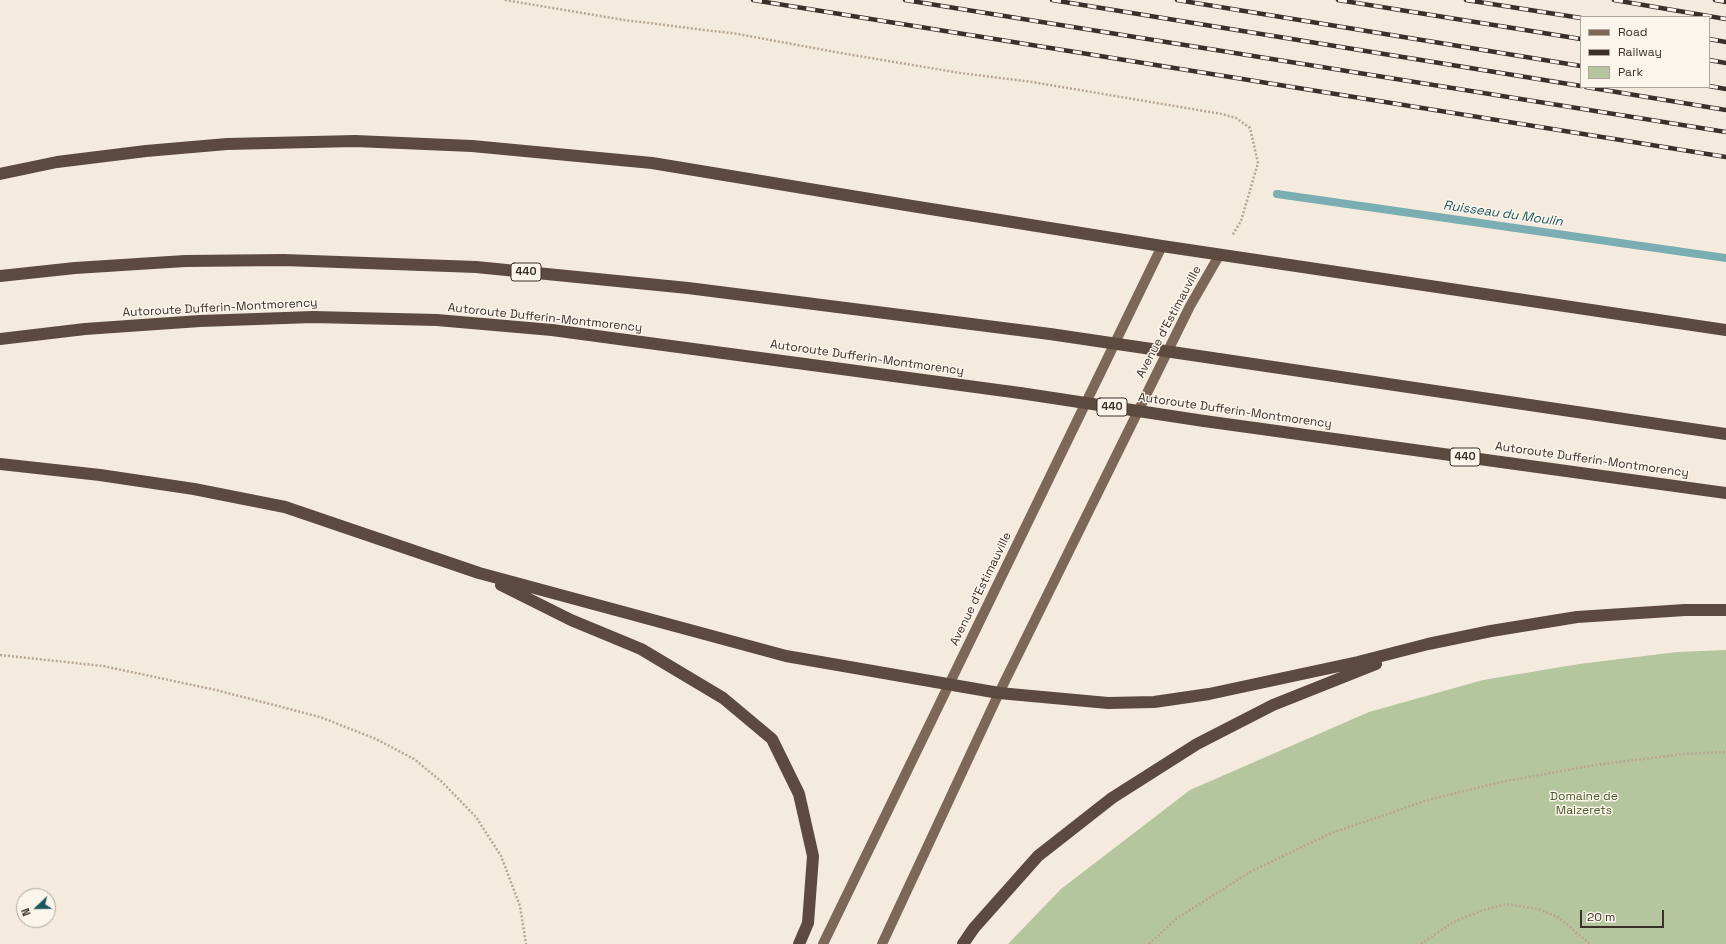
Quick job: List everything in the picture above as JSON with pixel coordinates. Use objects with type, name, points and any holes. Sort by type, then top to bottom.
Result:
[{"type":"highway","points":[[0,174],[57,162],[146,151],[227,144],[355,141],[472,146],[652,163],[1162,246],[1726,330]]},
{"type":"highway","name":"440","points":[[0,276],[75,268],[185,261],[284,260],[476,267],[688,288],[1050,334],[1726,434]]},
{"type":"highway","name":"Autoroute Dufferin-Montmorency","points":[[0,338],[85,329],[200,321],[313,317],[437,320],[552,330],[1020,393],[1204,421],[1726,493]]},
{"type":"highway","points":[[0,464],[100,475],[194,489],[285,507],[479,573],[786,656],[857,669],[949,683],[999,693],[1108,703],[1154,702],[1209,694],[1358,662],[1428,644],[1491,631],[1577,617],[1685,610],[1726,610]]},
{"type":"highway","points":[[479,573],[571,620],[640,649],[723,698],[772,739],[799,794],[813,856],[808,923],[799,944]]},
{"type":"highway","points":[[963,944],[974,928],[1038,856],[1112,798],[1197,744],[1273,705],[1428,644]]},
{"type":"main road","name":"Avenue d'Estimauville","points":[[823,944],[1162,246]]},
{"type":"main road","name":"Avenue d'Estimauville","points":[[882,944],[999,693],[1190,306],[1220,254]]},
{"type":"path","points":[[506,0],[624,20],[738,34],[835,52],[960,73],[1032,82],[1222,114],[1236,118],[1250,128],[1258,163],[1241,221],[1220,254]]},
{"type":"path","points":[[0,655],[103,666],[216,690],[320,717],[376,739],[414,759],[442,782],[476,817],[501,856],[520,906],[526,944]]},
{"type":"path","points":[[1149,944],[1176,919],[1250,872],[1329,834],[1428,800],[1501,782],[1595,765],[1682,754],[1726,752]]},
{"type":"path","points":[[1421,944],[1454,922],[1481,911],[1506,904],[1538,909],[1558,917],[1590,944]]},
{"type":"green space","name":"Domaine de Maizerets","points":[[1726,650],[1726,944],[1008,944],[1061,889],[1190,790],[1369,712],[1483,680],[1579,664],[1677,652]]},
{"type":"waterway","name":"Ruisseau du Moulin","points":[[1277,194],[1726,258]]},
{"type":"railway","points":[[753,0],[1726,157]]},
{"type":"railway","points":[[905,0],[1726,132]]},
{"type":"railway","points":[[1052,0],[1580,86]]},
{"type":"railway","points":[[1177,0],[1580,66]]},
{"type":"railway","points":[[1338,0],[1580,39]]},
{"type":"railway","points":[[1466,0],[1580,18]]},
{"type":"railway","points":[[1614,0],[1708,16]]},
{"type":"railway","points":[[1715,0],[1726,2]]},
{"type":"railway","points":[[1710,16],[1726,19]]},
{"type":"railway","points":[[1710,39],[1726,42]]},
{"type":"railway","points":[[1710,60],[1726,63]]},
{"type":"railway","points":[[1710,86],[1726,89]]},
{"type":"railway","points":[[1592,88],[1726,110]]}]
